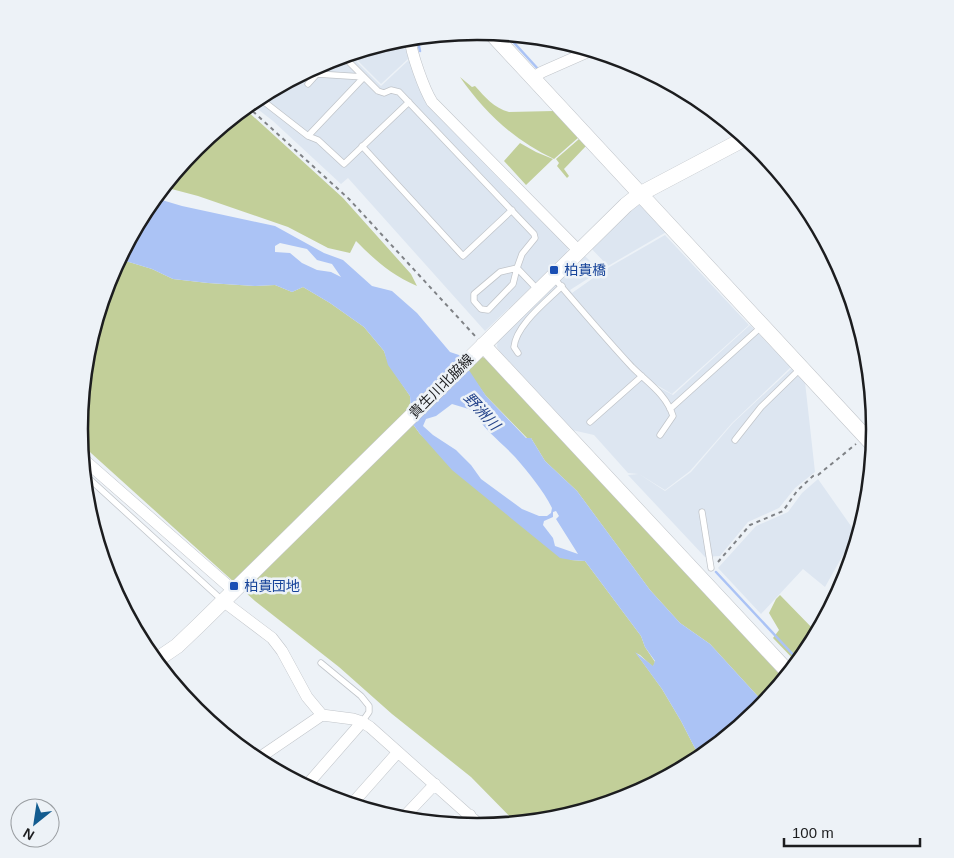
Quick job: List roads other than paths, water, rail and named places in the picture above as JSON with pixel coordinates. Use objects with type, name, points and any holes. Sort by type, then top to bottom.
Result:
[{"type":"street","points":[[498,41],[801,368],[866,431]]},
{"type":"street","points":[[412,45],[422,82],[432,102],[578,250]]},
{"type":"street","points":[[532,78],[582,54]]},
{"type":"street","name":"貴生川北脇線","points":[[162,656],[177,646],[285,542],[538,290],[557,281],[578,250],[626,204],[640,194],[739,142]]},
{"type":"street","points":[[479,349],[784,668]]},
{"type":"street","points":[[90,465],[229,596],[235,608],[272,638],[282,651],[307,697],[322,715]]},
{"type":"street","points":[[264,754],[322,715],[339,716],[362,722],[473,818]]},
{"type":"street","points":[[311,781],[362,722]]},
{"type":"street","points":[[357,799],[398,752]]},
{"type":"street","points":[[408,812],[435,784]]},
{"type":"lane","points":[[349,62],[378,91],[384,93],[390,90],[399,92],[534,234],[535,238],[522,254],[513,284],[488,310],[481,309],[474,301],[474,294],[500,272],[517,268]]},
{"type":"lane","points":[[319,74],[364,77]]},
{"type":"lane","points":[[308,84],[316,75]]},
{"type":"lane","points":[[308,136],[364,77]]},
{"type":"lane","points":[[266,103],[308,136],[318,140],[344,164],[408,102]]},
{"type":"lane","points":[[362,146],[463,256],[512,210]]},
{"type":"lane","points":[[517,268],[538,290]]},
{"type":"lane","points":[[518,352],[514,347],[515,338],[557,281],[633,368],[666,400],[673,416],[660,436]]},
{"type":"lane","points":[[670,409],[762,326]]},
{"type":"lane","points":[[735,440],[761,407],[801,368]]},
{"type":"lane","points":[[590,422],[642,376]]},
{"type":"lane","points":[[91,480],[229,596]]},
{"type":"lane","points":[[702,512],[711,568]]},
{"type":"lane","points":[[321,663],[369,706],[369,712],[362,722]]},
{"type":"water","name":"野洲川","points":[[163,200],[275,226],[324,253],[343,260],[372,286],[392,291],[417,313],[450,352],[459,355],[486,396],[526,438],[531,438],[545,461],[577,491],[650,590],[680,623],[710,644],[758,697],[714,738],[696,750],[662,689],[635,652],[653,666],[655,661],[645,647],[641,636],[585,561],[560,558],[452,470],[412,423],[410,396],[388,365],[384,351],[364,327],[303,287],[292,292],[275,285],[255,286],[173,279],[152,269],[126,261],[140,234]],"holes":[[[280,243],[307,249],[317,260],[332,264],[341,277],[331,272],[317,270],[302,263],[290,253],[275,252],[275,246]],[[452,404],[472,410],[481,423],[515,457],[535,481],[552,508],[551,513],[547,516],[539,516],[522,509],[481,479],[471,465],[456,450],[423,426],[426,419],[436,416]],[[556,511],[559,516],[556,519],[578,554],[555,546],[553,538],[543,525],[544,521],[553,517],[553,512]]]},
{"type":"waterway","points":[[513,42],[538,69]]},
{"type":"waterway","points":[[419,44],[420,51]]},
{"type":"waterway","points":[[716,572],[793,655]]},
{"type":"place","name":"柏貴橋","points":[[554,270]]},
{"type":"place","name":"柏貴団地","points":[[234,586]]}]
